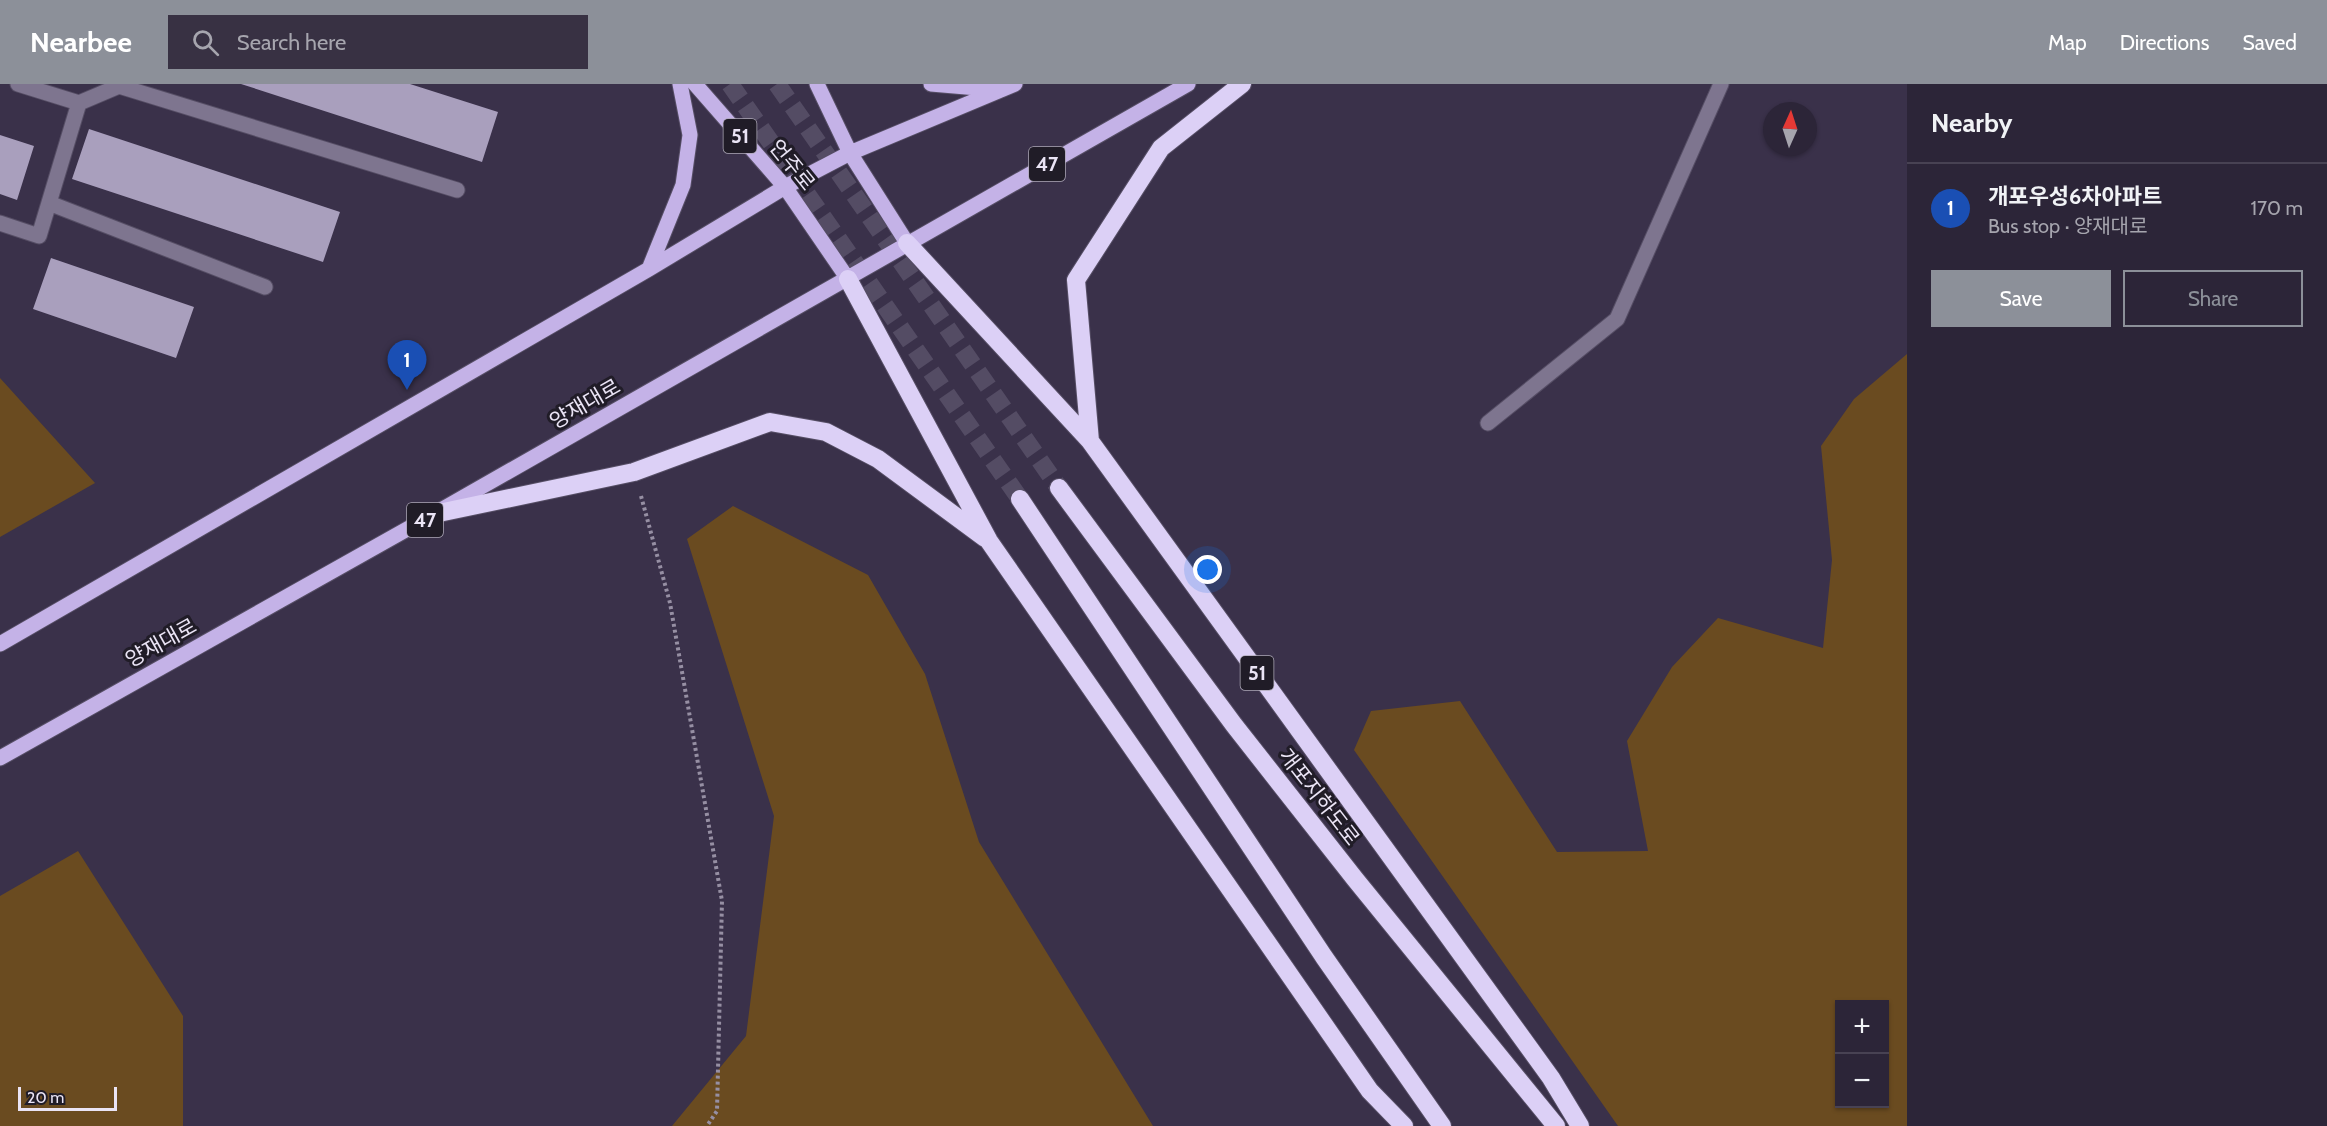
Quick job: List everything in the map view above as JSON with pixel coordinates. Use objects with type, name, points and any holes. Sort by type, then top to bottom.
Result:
[{"type":"highway","points":[[1090,441],[1076,280],[1161,148],[1242,84]]},
{"type":"highway","name":"51","points":[[907,243],[1090,441],[1551,1078],[1580,1126]]},
{"type":"highway","name":"51","points":[[848,279],[989,541],[1370,1091],[1404,1126]]},
{"type":"highway","points":[[434,514],[634,472],[770,422],[826,432],[878,459],[989,541]]},
{"type":"highway","name":"개포지하도로","points":[[1059,488],[1234,725],[1355,879],[1556,1126]]},
{"type":"highway","points":[[1020,499],[1324,957],[1442,1126]]},
{"type":"main road","points":[[649,269],[683,185],[690,135],[680,84]]},
{"type":"main road","name":"언주로","points":[[695,84],[785,188],[848,279]]},
{"type":"main road","points":[[818,84],[850,153],[907,243]]},
{"type":"main road","points":[[930,84],[1010,87]]},
{"type":"main road","name":"양재대로","points":[[0,758],[434,514],[1188,84]]},
{"type":"main road","points":[[0,644],[785,188],[850,153],[1010,87]]},
{"type":"street","points":[[18,84],[79,103],[118,86],[457,190]]},
{"type":"street","points":[[1488,423],[1617,319],[1721,84]]},
{"type":"street","points":[[0,223],[39,236],[79,103]]},
{"type":"street","points":[[49,203],[265,287]]},
{"type":"path","points":[[634,472],[670,603],[722,901],[717,1111],[707,1126]]},
{"type":"shaded area","points":[[1907,354],[1907,1126],[1618,1126],[1354,750],[1371,711],[1460,701],[1557,852],[1648,851],[1627,741],[1672,667],[1718,618],[1823,648],[1832,560],[1821,446],[1854,399]]},
{"type":"shaded area","points":[[0,378],[95,483],[0,537]]},
{"type":"shaded area","points":[[733,506],[868,575],[925,674],[979,842],[1153,1126],[672,1126],[746,1036],[774,816],[687,539]]},
{"type":"shaded area","points":[[78,851],[183,1016],[183,1126],[0,1126],[0,896]]},
{"type":"building","points":[[241,84],[410,84],[498,112],[482,162]]},
{"type":"building","points":[[89,129],[340,212],[323,262],[72,179]]},
{"type":"building","points":[[0,135],[34,146],[17,200],[0,194]]},
{"type":"building","points":[[51,258],[194,307],[176,358],[33,309]]},
{"type":"tunnel","points":[[730,84],[1020,499]]},
{"type":"tunnel","points":[[777,84],[1059,488]]},
{"type":"place","name":"개포우성6차아파트","points":[[407,390]]}]
